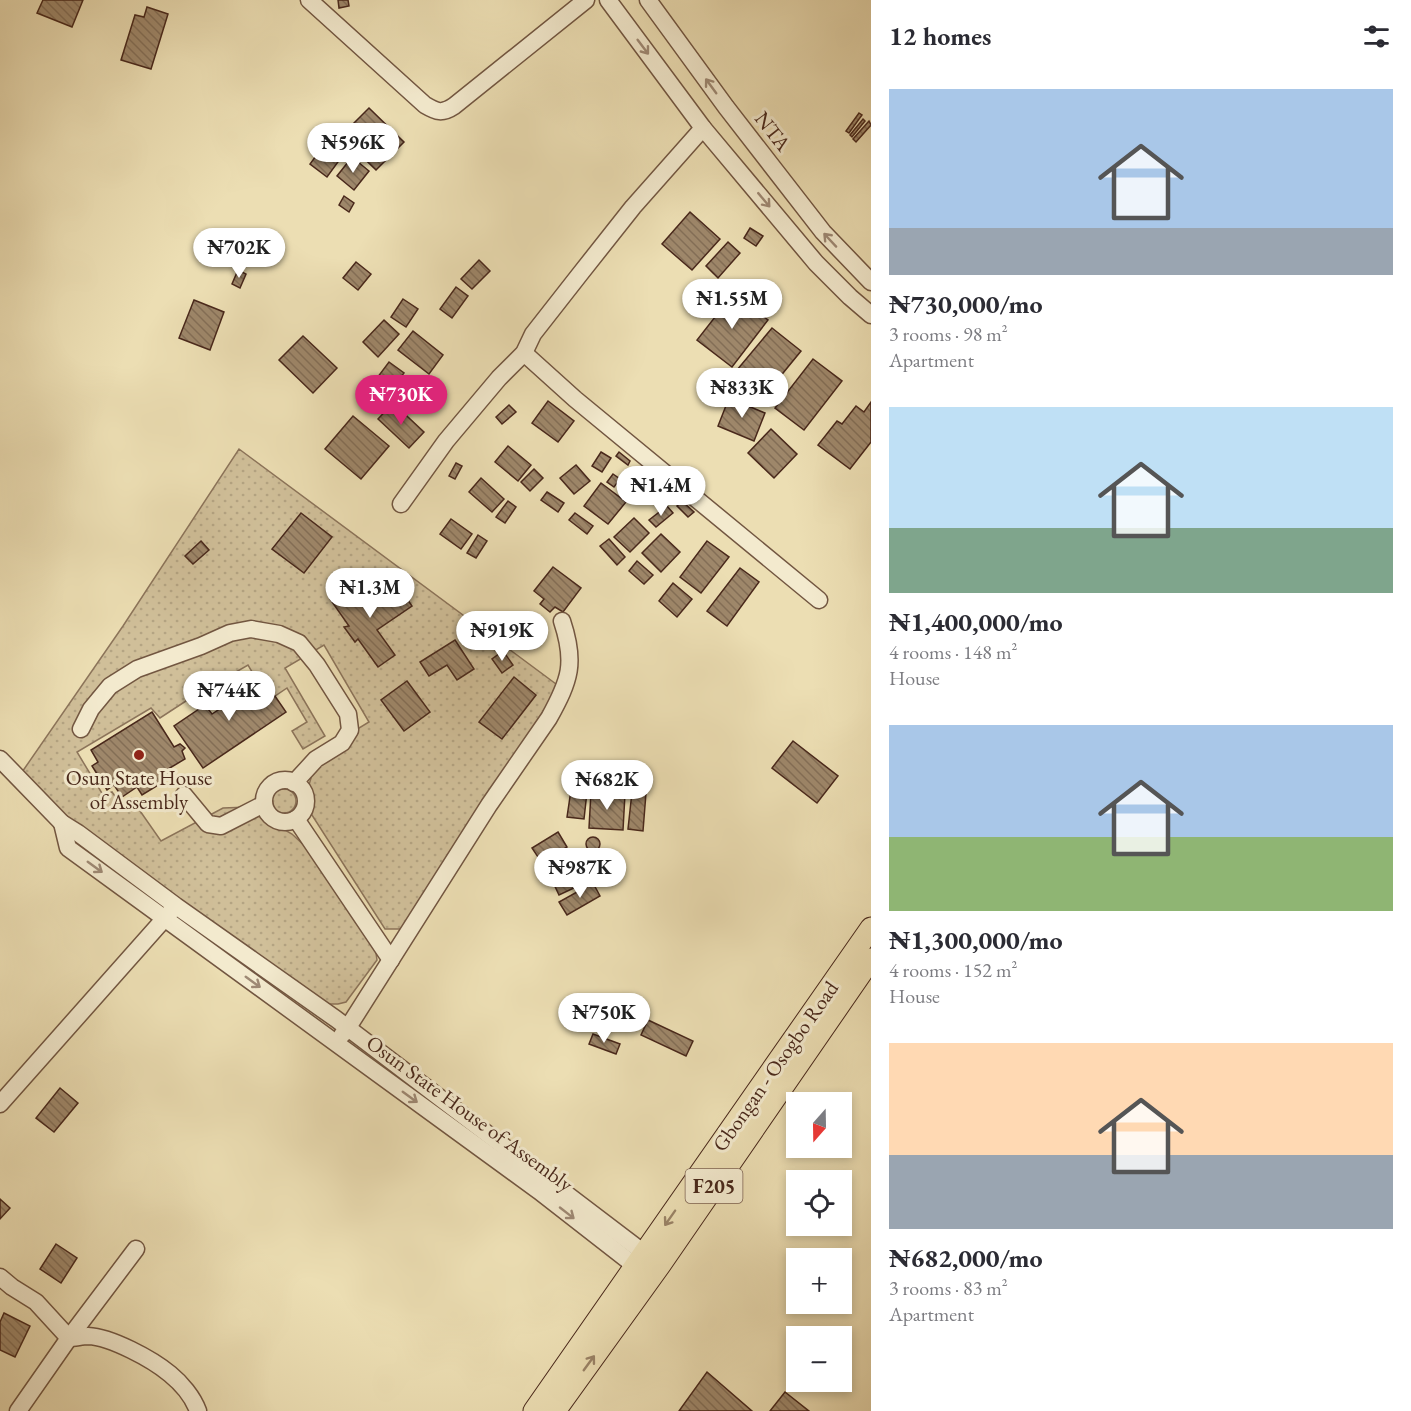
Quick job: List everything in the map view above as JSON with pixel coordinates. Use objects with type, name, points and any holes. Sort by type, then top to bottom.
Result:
[{"type":"main road","name":"Gbongan - Osogbo Road","points":[[555,1411],[871,928]]},
{"type":"main road","name":"Gbongan - Osogbo Road","points":[[534,1411],[648,1266],[871,959]]},
{"type":"street","points":[[309,0],[425,105],[438,111],[447,111],[586,0]]},
{"type":"street","points":[[608,0],[703,128],[816,262],[871,315]]},
{"type":"street","name":"NTA","points":[[648,0],[726,107],[823,232],[871,282]]},
{"type":"street","points":[[401,504],[446,441],[499,378],[524,353],[533,334],[633,207],[703,128]]},
{"type":"street","points":[[524,353],[575,399],[819,600]]},
{"type":"street","points":[[336,1042],[348,1029],[489,805],[549,718],[563,691],[570,664],[568,643],[562,621]]},
{"type":"street","points":[[81,729],[91,709],[110,686],[137,669],[230,633],[250,629],[279,634],[299,643],[317,665],[348,714],[350,730],[342,743],[316,759],[294,783]]},
{"type":"street","name":"Osun State House of Assembly","points":[[0,759],[62,823],[68,848],[348,1029],[648,1266]]},
{"type":"street","points":[[278,782],[294,783],[305,796],[305,809],[290,822],[277,820],[271,816],[264,804],[267,790],[278,782]]},
{"type":"street","points":[[184,795],[208,824],[214,826],[221,826],[264,804]]},
{"type":"street","points":[[296,819],[391,960]]},
{"type":"street","points":[[0,1104],[170,912]]},
{"type":"street","name":"Osun State House of Assembly","points":[[170,912],[336,1042],[539,1191],[648,1266]]},
{"type":"street","points":[[18,1411],[136,1249]]},
{"type":"street","points":[[0,1277],[36,1302],[69,1338]]},
{"type":"street","points":[[69,1338],[89,1336],[115,1342],[137,1353],[170,1374],[194,1401],[198,1411]]},
{"type":"shaded area","points":[[239,449],[556,684],[551,708],[402,929],[385,929],[310,812],[308,788],[311,778],[306,769],[318,753],[369,722],[324,645],[285,668],[325,736],[303,749],[292,731],[307,722],[287,688],[268,699],[248,665],[160,718],[151,708],[77,752],[103,795],[112,792],[120,803],[131,798],[161,841],[223,808],[249,807],[292,834],[309,850],[375,947],[377,960],[346,1002],[338,1004],[328,1004],[81,829],[71,826],[20,775],[123,626]]},
{"type":"shaded area","points":[[284,789],[292,793],[296,801],[292,809],[284,813],[276,809],[272,801],[276,793]]},
{"type":"building","points":[[43,0],[83,0],[72,27],[37,13]]},
{"type":"building","points":[[338,0],[348,0],[349,6],[339,8]]},
{"type":"building","points":[[147,7],[168,14],[151,69],[121,60],[135,15],[144,17]]},
{"type":"building","points":[[369,108],[404,142],[376,170],[341,136]]},
{"type":"building","points":[[859,113],[862,115],[849,133],[846,131]]},
{"type":"building","points":[[863,119],[865,121],[852,137],[850,135]]},
{"type":"building","points":[[869,121],[871,125],[856,142],[853,139]]},
{"type":"building","points":[[329,138],[346,151],[327,177],[310,164]]},
{"type":"building","points":[[352,157],[369,171],[354,190],[337,176]]},
{"type":"building","points":[[344,196],[354,203],[349,212],[339,205]]},
{"type":"building","points":[[690,212],[720,239],[692,270],[662,244]]},
{"type":"building","points":[[750,228],[763,236],[756,246],[744,238]]},
{"type":"building","points":[[728,242],[740,253],[718,278],[706,266]]},
{"type":"building","points":[[479,260],[490,271],[472,289],[461,279]]},
{"type":"building","points":[[356,262],[371,274],[358,290],[343,278]]},
{"type":"building","points":[[238,270],[246,274],[240,288],[232,284]]},
{"type":"building","points":[[456,287],[468,296],[452,318],[440,309]]},
{"type":"building","points":[[733,294],[768,320],[732,367],[697,340]]},
{"type":"building","points":[[403,299],[418,309],[406,327],[391,317]]},
{"type":"building","points":[[194,300],[224,312],[210,350],[179,338]]},
{"type":"building","points":[[384,320],[399,334],[378,357],[363,342]]},
{"type":"building","points":[[772,328],[801,351],[761,400],[732,376]]},
{"type":"building","points":[[413,331],[443,355],[429,374],[398,350]]},
{"type":"building","points":[[303,336],[337,368],[313,393],[279,360]]},
{"type":"building","points":[[813,359],[842,381],[804,430],[775,408]]},
{"type":"building","points":[[389,362],[404,373],[392,389],[377,378]]},
{"type":"building","points":[[729,398],[765,413],[754,441],[718,426]]},
{"type":"building","points":[[548,401],[574,421],[558,442],[532,423]]},
{"type":"building","points":[[871,402],[871,442],[850,469],[818,445],[837,421],[842,424],[856,406],[864,412]]},
{"type":"building","points":[[393,403],[424,432],[409,448],[378,419]]},
{"type":"building","points":[[509,405],[516,412],[502,424],[496,417]]},
{"type":"building","points":[[353,416],[389,446],[361,479],[325,449]]},
{"type":"building","points":[[771,429],[797,454],[774,478],[748,453]]},
{"type":"building","points":[[508,446],[531,465],[518,481],[495,462]]},
{"type":"building","points":[[601,452],[611,458],[602,472],[592,466]]},
{"type":"building","points":[[619,452],[630,461],[628,465],[616,456]]},
{"type":"building","points":[[456,463],[462,466],[455,479],[449,476]]},
{"type":"building","points":[[576,465],[590,481],[574,494],[560,478]]},
{"type":"building","points":[[534,469],[543,478],[530,491],[521,482]]},
{"type":"building","points":[[613,474],[620,479],[614,487],[607,482]]},
{"type":"building","points":[[481,478],[504,499],[492,512],[469,492]]},
{"type":"building","points":[[601,483],[626,502],[608,524],[584,506]]},
{"type":"building","points":[[547,492],[564,503],[558,512],[541,500]]},
{"type":"building","points":[[508,501],[516,507],[505,523],[496,517]]},
{"type":"building","points":[[682,501],[694,512],[688,517],[677,506]]},
{"type":"building","points":[[667,506],[673,513],[656,527],[649,520]]},
{"type":"building","points":[[301,513],[332,537],[304,573],[272,549]]},
{"type":"building","points":[[575,513],[593,526],[587,534],[569,520]]},
{"type":"building","points":[[634,518],[649,533],[630,552],[614,537]]},
{"type":"building","points":[[451,519],[472,534],[461,549],[440,534]]},
{"type":"building","points":[[661,534],[680,552],[661,572],[642,553]]},
{"type":"building","points":[[478,535],[487,541],[476,558],[467,553]]},
{"type":"building","points":[[609,539],[625,557],[617,565],[600,546]]},
{"type":"building","points":[[201,541],[209,550],[193,564],[185,556]]},
{"type":"building","points":[[707,541],[729,557],[701,593],[680,577]]},
{"type":"building","points":[[637,561],[653,575],[644,584],[629,571]]},
{"type":"building","points":[[553,567],[581,588],[563,612],[555,607],[550,612],[540,604],[544,599],[534,591]]},
{"type":"building","points":[[740,568],[759,582],[727,626],[707,611]]},
{"type":"building","points":[[673,583],[692,599],[677,617],[659,601]]},
{"type":"building","points":[[351,584],[368,608],[399,587],[412,606],[377,630],[395,655],[378,667],[358,639],[355,642],[344,627],[349,626],[330,599]]},
{"type":"building","points":[[455,640],[474,669],[457,680],[447,665],[429,676],[420,662]]},
{"type":"building","points":[[503,651],[513,665],[502,673],[492,659]]},
{"type":"building","points":[[250,675],[268,701],[275,696],[286,712],[203,768],[174,726],[205,705],[212,714],[230,702],[224,693]]},
{"type":"building","points":[[514,677],[536,695],[502,739],[479,722]]},
{"type":"building","points":[[407,681],[430,712],[404,731],[381,700]]},
{"type":"building","name":"Osun State House of Assembly","points":[[152,712],[174,747],[180,744],[185,748],[182,751],[185,759],[168,769],[173,776],[142,795],[137,787],[122,797],[114,785],[107,790],[92,766],[98,762],[91,750]]},
{"type":"building","points":[[793,741],[838,776],[817,803],[772,768]]},
{"type":"building","points":[[571,790],[587,792],[584,819],[567,817]]},
{"type":"building","points":[[591,792],[625,794],[623,830],[589,828]]},
{"type":"building","points":[[632,792],[646,793],[643,831],[628,829]]},
{"type":"building","points":[[558,832],[567,847],[542,863],[532,848]]},
{"type":"building","points":[[593,837],[598,839],[600,844],[598,849],[593,851],[588,849],[586,844],[588,839]]},
{"type":"building","points":[[576,850],[591,880],[559,895],[545,865]]},
{"type":"building","points":[[593,883],[600,896],[567,915],[559,902]]},
{"type":"building","points":[[612,1002],[626,1010],[620,1021],[606,1013]]},
{"type":"building","points":[[648,1020],[693,1041],[686,1056],[641,1035]]},
{"type":"building","points":[[593,1034],[620,1044],[616,1054],[589,1044]]},
{"type":"building","points":[[60,1088],[78,1103],[54,1132],[36,1118]]},
{"type":"building","points":[[0,1199],[10,1208],[0,1219]]},
{"type":"building","points":[[56,1244],[77,1258],[61,1283],[40,1269]]},
{"type":"building","points":[[4,1313],[30,1326],[15,1357],[0,1350],[0,1322]]},
{"type":"building","points":[[707,1372],[752,1411],[679,1411]]},
{"type":"building","points":[[785,1392],[809,1411],[770,1411]]},
{"type":"place","name":"Osun State House of Assembly","points":[[139,755]]}]
